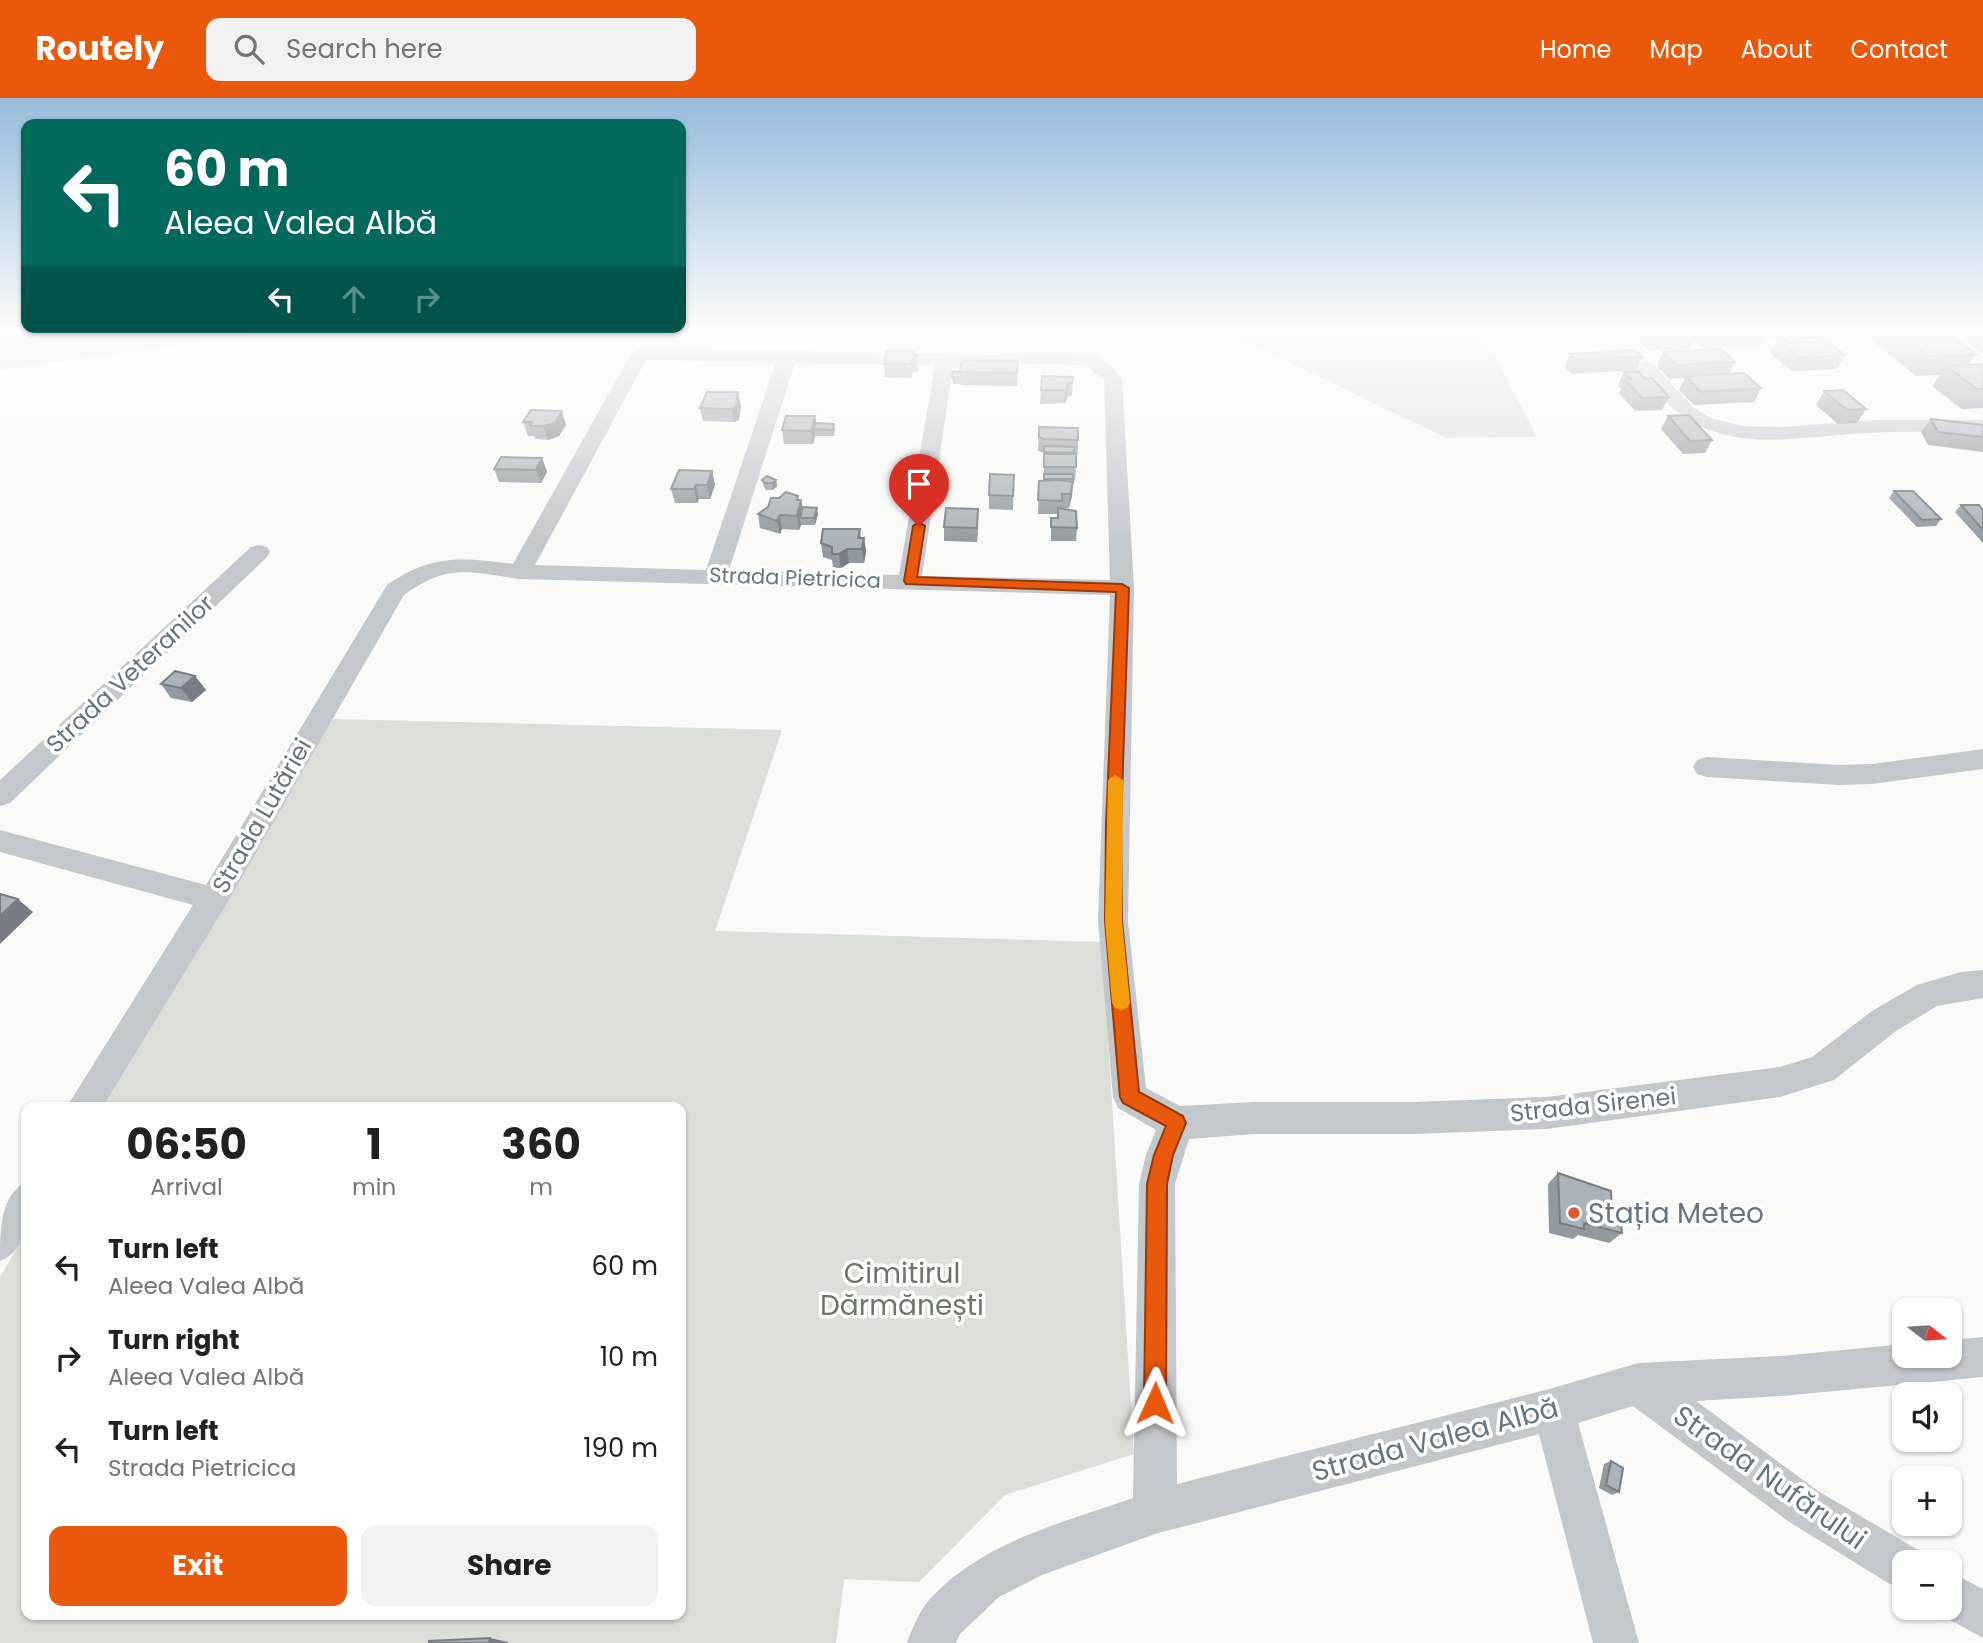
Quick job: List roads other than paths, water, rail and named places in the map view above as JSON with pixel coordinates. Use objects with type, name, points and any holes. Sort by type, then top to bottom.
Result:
[{"type":"street","points":[[520,572],[613,403]]},
{"type":"street","points":[[716,576],[772,403]]},
{"type":"street","points":[[910,581],[938,403]]},
{"type":"street","points":[[1114,403],[1122,588],[1114,824],[1114,921],[1130,1097],[1177,1123],[1164,1155],[1157,1184],[1155,1512]]},
{"type":"street","points":[[1678,403],[1703,422],[1730,429],[1783,432],[1909,426],[1983,426]]},
{"type":"street","name":"Strada Veteranilor","points":[[0,796],[259,552]]},
{"type":"street","name":"Strada Lutăriei","points":[[87,1102],[213,899],[395,590],[420,572],[434,566],[468,566]]},
{"type":"street","name":"Strada Pietricica","points":[[468,566],[520,572],[1122,588]]},
{"type":"street","points":[[1707,767],[1838,775],[1872,774],[1983,759]]},
{"type":"street","points":[[0,841],[213,899]]},
{"type":"street","name":"Strada Sirenei","points":[[1177,1123],[1254,1118],[1414,1118],[1547,1113],[1780,1082],[1822,1069],[1884,1021],[1928,995],[1961,986],[1983,984]]},
{"type":"street","points":[[0,1242],[21,1208]]},
{"type":"street","name":"Strada Valea Albă","points":[[930,1643],[944,1618],[983,1581],[1032,1556],[1155,1512],[1553,1409],[1638,1384],[1782,1376],[1983,1357]]},
{"type":"street","name":"Strada Nufărului","points":[[1638,1384],[1803,1506],[1892,1560]]},
{"type":"street","points":[[1553,1409],[1616,1643]]},
{"type":"street","points":[[1962,1602],[1983,1615]]},
{"type":"place","name":"Stația Meteo","points":[[1574,1213]]},
{"type":"park label","name":"Cimitirul Dărmănești","points":[[902,1289]]}]
